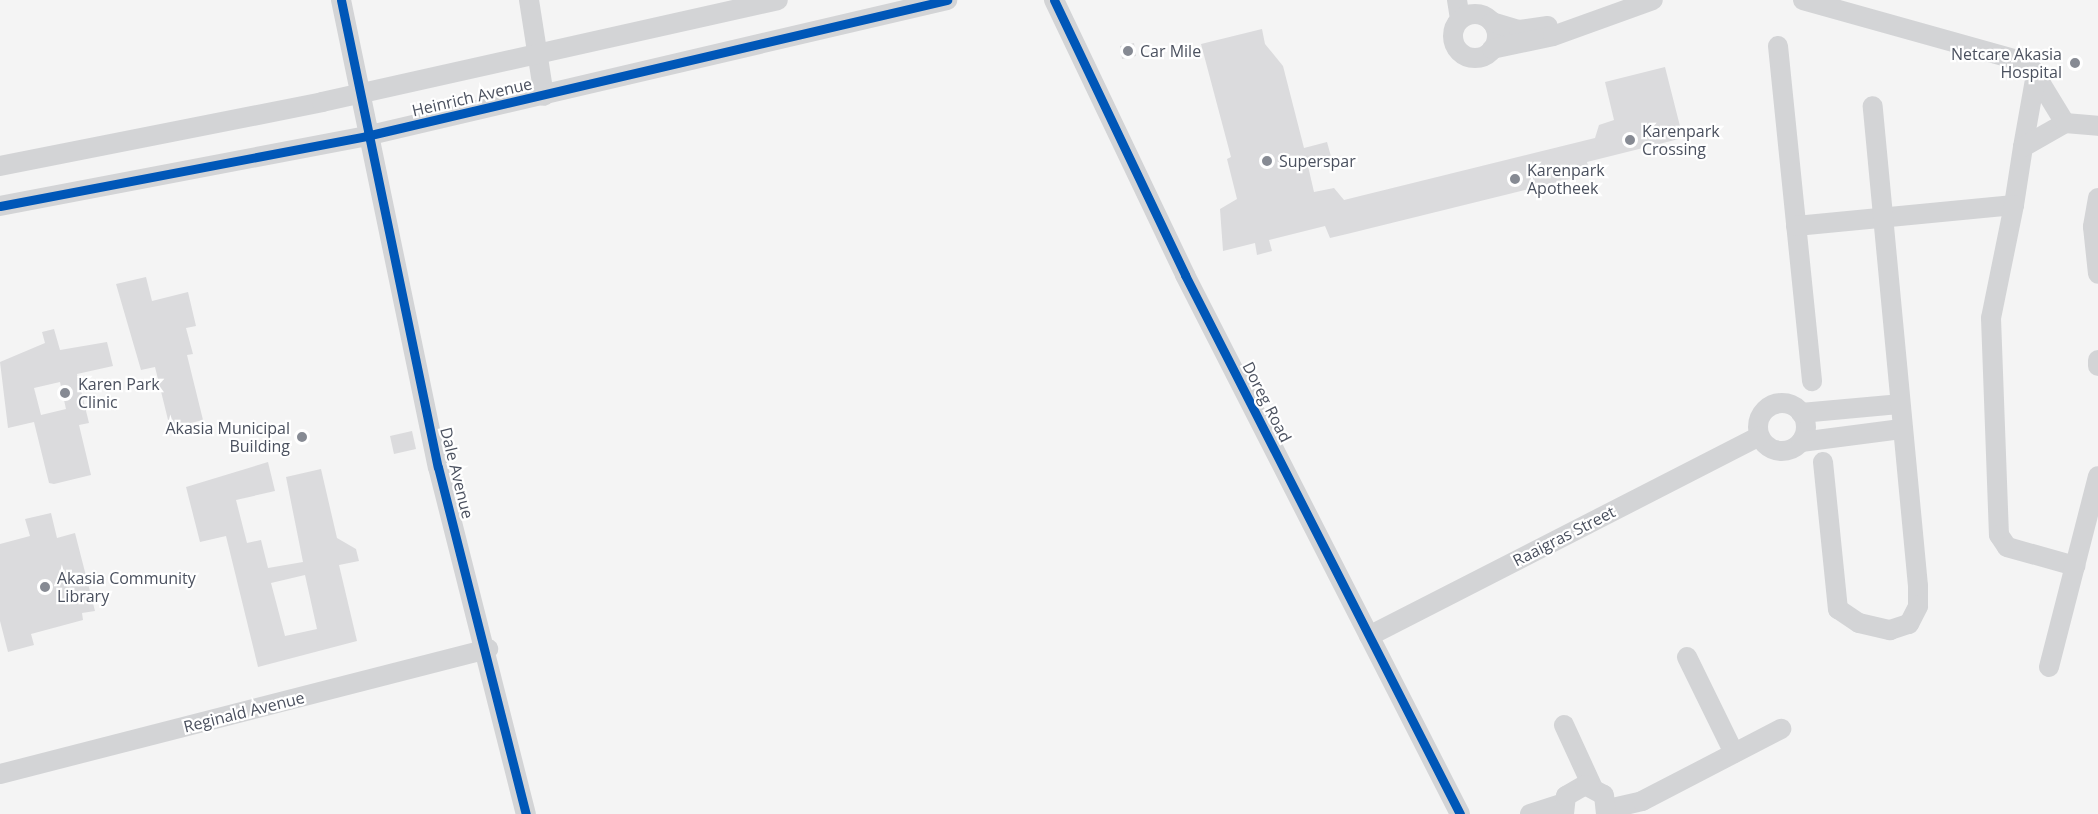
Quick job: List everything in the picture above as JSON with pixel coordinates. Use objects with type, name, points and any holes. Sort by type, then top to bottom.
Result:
[{"type":"street","name":"Dale Avenue","points":[[341,0],[357,94],[438,467],[488,649],[526,814]]},
{"type":"street","points":[[529,0],[544,96]]},
{"type":"street","name":"Heinrich Avenue","points":[[0,166],[357,94],[778,0]]},
{"type":"street","name":"Heinrich Avenue","points":[[0,206],[366,136],[947,0]]},
{"type":"street","name":"Doreg Road","points":[[1054,0],[1369,636],[1460,814]]},
{"type":"street","points":[[1064,21],[1066,0]]},
{"type":"street","points":[[1611,13],[1519,30],[1484,12],[1459,10],[1453,32],[1460,52],[1474,58],[1492,49],[1553,36],[1611,13],[1653,0]]},
{"type":"street","points":[[1803,0],[2021,61],[2036,75],[2066,123]]},
{"type":"street","points":[[1484,12],[1497,36],[1492,49]]},
{"type":"street","points":[[1778,46],[1812,381]]},
{"type":"street","points":[[2036,75],[2014,205],[1991,318],[1999,535],[2007,547],[2075,566]]},
{"type":"street","points":[[1823,462],[1838,609],[1848,620],[1901,628],[1914,618],[1918,606],[1873,106]]},
{"type":"street","points":[[2023,147],[2066,123],[2098,126]]},
{"type":"street","points":[[2098,198],[2093,227],[2098,274]]},
{"type":"street","points":[[1796,226],[2014,205]]},
{"type":"street","points":[[2098,360],[2098,366]]},
{"type":"street","points":[[1899,404],[1801,413],[1787,404],[1770,406],[1759,419],[1759,436],[1775,450],[1801,442],[1901,429]]},
{"type":"street","points":[[1801,413],[1806,428],[1801,442]]},
{"type":"street","name":"Raaigras Street","points":[[1369,636],[1759,436]]},
{"type":"street","points":[[2049,667],[2098,476]]},
{"type":"street","name":"Reginald Avenue","points":[[0,774],[488,649]]},
{"type":"street","points":[[1687,657],[1734,753]]},
{"type":"street","points":[[1564,725],[1592,786],[1604,795],[1607,812],[1642,801],[1781,729]]},
{"type":"street","points":[[1530,814],[1564,808],[1577,786],[1592,786]]},
{"type":"building","name":"Karenpark Crossing","points":[[1262,29],[1265,44],[1283,66],[1304,148],[1327,142],[1332,160],[1308,166],[1314,192],[1334,188],[1344,200],[1595,138],[1599,125],[1614,120],[1605,82],[1665,67],[1683,138],[1587,162],[1589,170],[1581,176],[1347,234],[1330,238],[1325,226],[1269,240],[1272,251],[1257,255],[1255,243],[1223,251],[1220,209],[1237,199],[1227,159],[1231,157],[1201,44]]},
{"type":"building","name":"Car Mile","points":[[1134,43],[1136,56],[1122,59],[1120,46]]},
{"type":"building","points":[[146,277],[152,301],[188,292],[196,326],[186,328],[193,354],[187,355],[203,420],[170,428],[155,367],[141,370],[116,284]]},
{"type":"building","points":[[54,329],[60,350],[107,342],[113,366],[77,374],[89,423],[79,425],[91,475],[54,484],[49,483],[34,422],[8,428],[0,362],[45,343],[42,332]],"holes":[[[60,382],[66,409],[41,415],[34,388]]]},
{"type":"building","points":[[412,431],[416,449],[394,454],[390,436]]},
{"type":"building","points":[[268,462],[275,491],[236,500],[247,543],[261,540],[268,568],[303,562],[286,477],[321,469],[337,538],[356,549],[359,561],[339,565],[357,641],[258,667],[226,536],[200,542],[186,487]],"holes":[[[305,575],[317,629],[285,636],[271,583]]]},
{"type":"building","name":"Akasia Community Library","points":[[51,513],[57,538],[75,533],[95,611],[82,613],[83,620],[31,634],[34,645],[8,652],[0,621],[0,544],[30,536],[25,519]]},
{"type":"cycle path","points":[[341,0],[438,467],[526,814]]},
{"type":"cycle path","points":[[0,206],[366,136],[947,0]]},
{"type":"cycle path","points":[[1054,0],[1185,275],[1460,814]]},
{"type":"place","name":"Car Mile","points":[[1128,51]]},
{"type":"place","name":"Netcare Akasia Hospital","points":[[2075,63]]},
{"type":"place","name":"Karenpark Crossing","points":[[1630,140]]},
{"type":"place","name":"Superspar","points":[[1267,161]]},
{"type":"place","name":"Karenpark Apotheek","points":[[1515,179]]},
{"type":"place","name":"Karen Park Clinic","points":[[65,393]]},
{"type":"place","name":"Akasia Municipal Building","points":[[302,437]]},
{"type":"place","name":"Akasia Community Library","points":[[45,587]]}]
